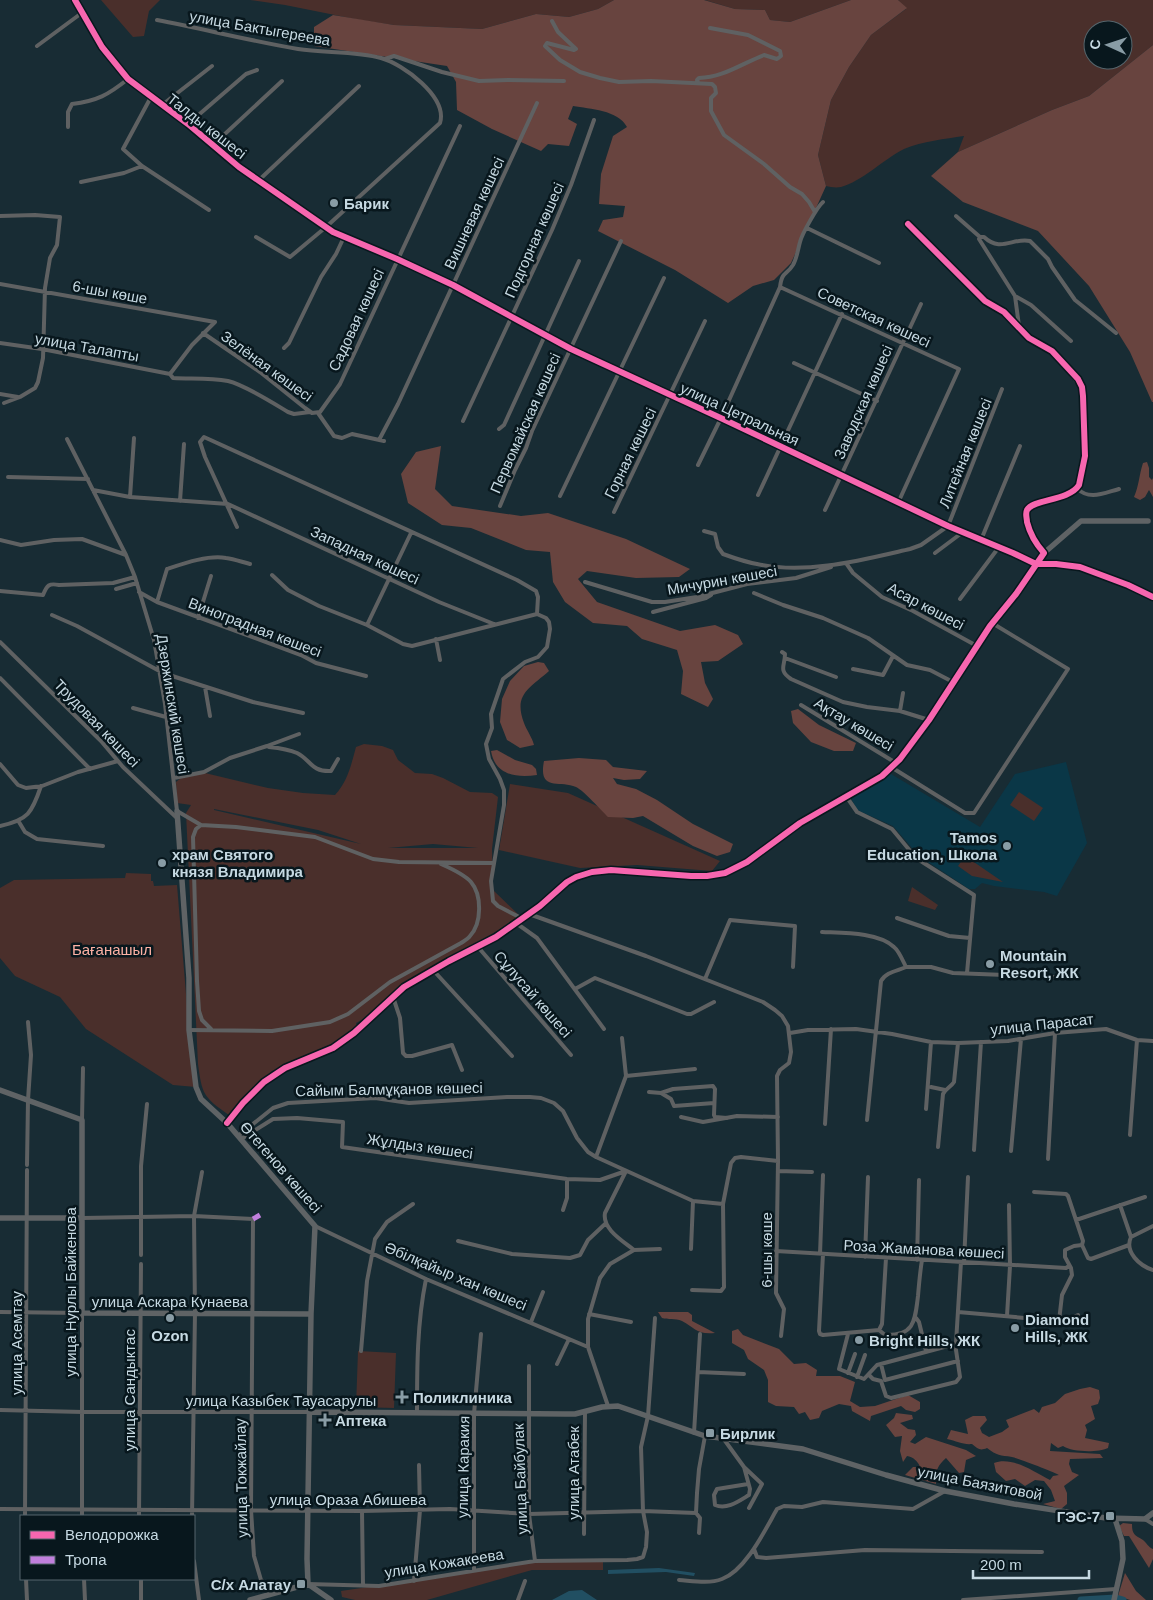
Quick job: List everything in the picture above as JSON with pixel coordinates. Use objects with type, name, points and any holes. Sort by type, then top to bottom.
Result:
[{"type":"street","name":"Талды көшесі","points":[[75,0],[102,47],[128,79],[188,124],[258,181],[326,227]]},
{"type":"street","points":[[37,46],[83,12]]},
{"type":"street","name":"улица Бактыгереева","points":[[157,20],[299,49],[384,59],[394,56],[442,72],[479,81],[564,81]]},
{"type":"street","points":[[552,21],[558,32],[576,49],[546,43],[545,46],[560,60],[580,72],[619,82],[651,81],[712,84],[716,87],[716,93],[711,98],[710,104],[716,122],[724,135],[764,164],[790,187],[802,194],[815,212]]},
{"type":"street","points":[[698,84],[697,80],[700,78],[722,74],[764,55],[777,59],[781,56],[780,51],[748,35],[710,28]]},
{"type":"street","points":[[256,237],[290,257],[326,227],[440,123],[442,118],[440,108],[422,83],[407,70],[384,59]]},
{"type":"street","points":[[162,105],[212,66]]},
{"type":"street","points":[[188,124],[246,74],[257,70]]},
{"type":"street","points":[[68,127],[68,112],[72,104],[92,101],[114,90],[128,79]]},
{"type":"street","points":[[212,145],[282,81]]},
{"type":"street","points":[[258,181],[359,86]]},
{"type":"street","points":[[151,97],[123,149],[142,166],[209,210]]},
{"type":"street","name":"Вишневая көшесі","points":[[319,413],[334,436],[342,438],[352,434],[382,441],[537,103]]},
{"type":"street","name":"Подгорная көшесі","points":[[463,421],[571,185],[594,120]]},
{"type":"street","name":"Садовая көшесі","points":[[319,413],[340,384],[460,126]]},
{"type":"street","points":[[81,182],[124,173],[142,166]]},
{"type":"street","points":[[698,466],[780,287],[781,277],[793,264],[800,241],[815,212],[823,202]]},
{"type":"street","points":[[0,216],[60,217],[57,245],[50,258],[45,292],[43,358],[40,374],[35,388],[20,397],[4,403]]},
{"type":"street","points":[[956,216],[980,237],[1001,245],[1021,240],[1030,240],[1048,259],[1075,300],[1116,333]]},
{"type":"street","points":[[908,224],[985,301],[1004,312],[1029,338],[1043,345],[1059,358],[1082,387],[1085,456],[1082,478],[1077,488],[1066,494],[1033,505],[1027,510],[1026,514],[1029,532],[1044,553]]},
{"type":"street","name":"улица Цетральная","points":[[326,227],[344,238],[397,259],[482,299],[544,336],[570,349],[781,446],[961,532],[1036,564],[1080,567],[1128,585],[1153,597]]},
{"type":"street","points":[[807,228],[879,263]]},
{"type":"street","points":[[980,237],[979,239],[1015,296],[1018,326]]},
{"type":"street","points":[[284,348],[289,343],[321,277],[344,238]]},
{"type":"street","name":"Первомайская көшесі","points":[[500,506],[532,431],[621,241]]},
{"type":"street","points":[[500,429],[504,425],[579,261]]},
{"type":"street","points":[[560,496],[664,278]]},
{"type":"street","name":"6-шы көше","points":[[0,284],[215,322],[203,333]]},
{"type":"street","name":"Советская көшесі","points":[[780,287],[959,369],[898,503]]},
{"type":"street","points":[[1015,296],[1031,305],[1072,341]]},
{"type":"street","name":"Заводская көшесі","points":[[825,510],[877,402],[902,342],[921,304]]},
{"type":"street","points":[[758,495],[842,314]]},
{"type":"street","name":"Горная көшесі","points":[[614,512],[705,321]]},
{"type":"street","points":[[171,375],[203,333]]},
{"type":"street","name":"Зелёная көшесі","points":[[203,333],[260,372],[310,412],[319,413]]},
{"type":"street","name":"улица Талапты","points":[[0,343],[42,349],[171,375],[176,378],[228,381],[242,386],[288,412],[294,414],[310,412]]},
{"type":"street","points":[[794,363],[877,402]]},
{"type":"street","name":"Литейная көшесі","points":[[704,531],[716,534],[718,547],[723,554],[758,565],[791,567],[833,566],[921,545],[948,526],[1002,389]]},
{"type":"street","points":[[0,394],[20,397]]},
{"type":"street","points":[[237,527],[205,457],[200,442],[204,437],[531,588],[536,592],[538,598],[537,614]]},
{"type":"street","points":[[130,497],[134,438]]},
{"type":"street","name":"Дзержинский көшесі","points":[[67,439],[126,555],[137,583],[154,640],[160,671],[177,811]]},
{"type":"street","points":[[180,501],[184,444]]},
{"type":"street","points":[[981,540],[1020,446]]},
{"type":"street","points":[[8,477],[88,479]]},
{"type":"street","points":[[1077,488],[1082,494],[1088,496],[1119,489]]},
{"type":"street","points":[[94,490],[130,497],[228,504]]},
{"type":"street","name":"Западная көшесі","points":[[228,504],[439,602],[494,624]]},
{"type":"street","points":[[227,1123],[243,1103],[264,1082],[285,1068],[334,1048],[354,1033],[404,987],[478,947],[523,919],[566,882],[592,872],[623,870],[691,876],[725,873],[747,862],[800,823],[882,776],[929,720],[992,623],[1016,594],[1044,553],[1080,522],[1148,521]]},
{"type":"street","points":[[935,553],[961,532]]},
{"type":"street","points":[[367,625],[411,533]]},
{"type":"street","points":[[0,540],[21,546],[54,540],[82,539],[126,555]]},
{"type":"street","points":[[960,599],[999,547]]},
{"type":"street","points":[[157,602],[167,569],[180,564],[212,558],[226,558],[250,564]]},
{"type":"street","name":"Асар көшесі","points":[[846,563],[853,573],[882,597],[913,611],[977,646]]},
{"type":"street","name":"Мичурин көшесі","points":[[585,582],[652,602],[665,602],[715,592],[728,587],[796,578],[833,566]]},
{"type":"street","points":[[272,575],[288,590],[324,608],[367,625],[403,644],[412,646],[537,614],[546,618],[549,622],[550,629],[547,647],[538,657],[525,662],[503,678],[491,714],[492,728],[486,744],[489,759],[504,790],[504,805],[491,881],[493,901],[498,906],[523,919]]},
{"type":"street","points":[[198,618],[211,576]]},
{"type":"street","points":[[0,591],[43,595],[47,586],[52,583],[72,585],[113,584],[135,578]]},
{"type":"street","points":[[116,590],[137,583]]},
{"type":"street","name":"Виноградная көшесі","points":[[139,592],[157,602],[301,655],[316,663],[366,676]]},
{"type":"street","points":[[653,612],[706,598],[715,592]]},
{"type":"street","points":[[754,593],[823,618],[868,638],[907,665],[930,670],[953,682]]},
{"type":"street","points":[[52,615],[77,626],[160,671],[260,704],[303,713]]},
{"type":"street","name":"Ақтау көшесі","points":[[801,705],[965,813],[974,813],[1068,669],[992,623]]},
{"type":"street","points":[[436,639],[440,660]]},
{"type":"street","name":"Трудовая көшесі","points":[[0,642],[178,819]]},
{"type":"street","points":[[782,652],[785,654],[785,658],[782,670],[791,679],[843,702],[900,711],[929,720]]},
{"type":"street","points":[[853,668],[884,675],[893,656]]},
{"type":"street","points":[[785,658],[836,678]]},
{"type":"street","points":[[0,678],[90,769]]},
{"type":"street","points":[[204,687],[210,716]]},
{"type":"street","points":[[900,711],[903,693]]},
{"type":"street","points":[[133,708],[166,717]]},
{"type":"street","points":[[174,778],[204,772],[230,758],[299,734]]},
{"type":"street","points":[[267,746],[300,754],[312,766],[325,771],[331,771],[338,759]]},
{"type":"street","points":[[0,764],[2,770],[23,788],[41,786],[118,761]]},
{"type":"street","points":[[0,826],[19,822],[30,812],[41,786]]},
{"type":"street","points":[[846,796],[856,812],[892,829],[916,858],[974,895],[967,973]]},
{"type":"street","points":[[177,811],[201,825],[236,827],[315,837],[373,859],[399,862],[494,863]]},
{"type":"street","name":"Өтегенов көшесі","points":[[177,811],[188,978],[189,1030],[192,1067],[196,1087],[201,1099],[227,1123],[315,1226],[311,1314],[307,1510],[308,1584]]},
{"type":"street","points":[[19,822],[30,836],[43,840],[103,846]]},
{"type":"street","points":[[201,825],[196,829],[193,837],[197,982],[199,1012],[202,1020],[211,1029]]},
{"type":"street","points":[[189,1030],[272,1031],[330,1022],[348,1014],[390,982],[465,940],[476,927],[478,910],[477,892],[470,880],[439,862]]},
{"type":"street","points":[[529,914],[646,956],[763,1002],[782,1016],[790,1033]]},
{"type":"street","points":[[897,918],[949,936],[970,938]]},
{"type":"street","points":[[705,979],[729,922],[733,920],[795,926],[793,967]]},
{"type":"street","points":[[516,923],[538,938],[604,1029]]},
{"type":"street","points":[[822,932],[858,934],[881,940],[895,947],[906,967]]},
{"type":"street","name":"Сұлусай көшесі","points":[[478,947],[572,1055]]},
{"type":"street","points":[[867,1120],[875,1031],[881,982],[884,976],[906,967],[931,967],[953,973],[1077,978]]},
{"type":"street","points":[[433,970],[512,1056]]},
{"type":"street","points":[[575,989],[595,978],[687,1014],[691,1014],[714,1002]]},
{"type":"street","points":[[393,997],[400,1018],[403,1053],[406,1056],[412,1056],[452,1045],[462,1070]]},
{"type":"street","name":"улица Асемтау","points":[[25,1515],[27,1168],[31,1055],[28,1022]]},
{"type":"street","points":[[825,1124],[832,1028]]},
{"type":"street","name":"улица Парасат","points":[[790,1033],[832,1028],[875,1031],[931,1042],[958,1043],[1021,1039],[1106,1029],[1137,1040],[1153,1041]]},
{"type":"street","name":"6-шы көше","points":[[781,1336],[784,1312],[776,1293],[777,1076],[780,1070],[789,1063],[790,1033]]},
{"type":"street","points":[[1048,1159],[1055,1034]]},
{"type":"street","points":[[596,1157],[626,1076],[622,1038]]},
{"type":"street","points":[[1012,1151],[1021,1039]]},
{"type":"street","points":[[1130,1135],[1137,1040]]},
{"type":"street","points":[[926,1109],[931,1042]]},
{"type":"street","points":[[974,1150],[981,1042]]},
{"type":"street","points":[[931,1087],[945,1090],[954,1082],[958,1043]]},
{"type":"street","name":"улица Нурлы Байкенова","points":[[82,1515],[83,1068]]},
{"type":"street","points":[[626,1076],[695,1069]]},
{"type":"street","points":[[649,1092],[661,1093],[673,1089],[713,1086],[715,1089],[715,1117],[727,1118]]},
{"type":"street","points":[[0,1090],[82,1120]]},
{"type":"street","points":[[938,1147],[945,1090]]},
{"type":"street","points":[[661,1093],[671,1099],[674,1106],[714,1103]]},
{"type":"street","name":"Сайым Балмұқанов көшесі","points":[[240,1138],[273,1108],[288,1103],[375,1098],[409,1103],[507,1097],[541,1098],[554,1103],[563,1111],[577,1138],[588,1152],[596,1157],[692,1201],[722,1204]]},
{"type":"street","points":[[141,1255],[141,1166],[147,1104]]},
{"type":"street","points":[[681,1117],[702,1122],[742,1116],[778,1117]]},
{"type":"street","name":"Жұлдыз көшесі","points":[[240,1138],[272,1119],[297,1118],[343,1122],[342,1147],[567,1179],[600,1180],[626,1171]]},
{"type":"street","points":[[692,1290],[721,1291],[724,1287],[722,1204],[731,1163],[738,1157],[778,1162]]},
{"type":"street","points":[[626,1171],[605,1213],[605,1224],[634,1250]]},
{"type":"street","points":[[778,1171],[812,1172]]},
{"type":"street","points":[[192,1515],[195,1312],[194,1216],[202,1172]]},
{"type":"street","points":[[823,1175],[820,1334],[848,1334],[880,1330]]},
{"type":"street","points":[[865,1257],[868,1177]]},
{"type":"street","points":[[869,1375],[873,1379],[881,1381],[886,1396],[891,1398],[956,1382],[960,1377],[955,1347],[968,1177]]},
{"type":"street","points":[[563,1210],[567,1198],[567,1179]]},
{"type":"street","points":[[880,1330],[885,1335],[900,1334],[908,1329],[916,1318],[919,1260],[919,1180]]},
{"type":"street","points":[[1034,1192],[1066,1194],[1068,1196],[1083,1240],[1082,1245],[1088,1258],[1092,1259],[1129,1245]]},
{"type":"street","points":[[1076,1220],[1145,1197]]},
{"type":"street","points":[[691,1249],[692,1201]]},
{"type":"street","points":[[361,1351],[367,1281],[375,1239],[387,1222],[413,1204]]},
{"type":"street","points":[[1007,1316],[1010,1266],[1009,1206]]},
{"type":"street","points":[[1120,1206],[1131,1237],[1129,1245],[1132,1255],[1146,1268],[1153,1270]]},
{"type":"street","points":[[0,1218],[194,1216]]},
{"type":"street","name":"улица Токжайлау","points":[[194,1216],[253,1220],[251,1412],[254,1556],[261,1580],[264,1583],[295,1587]]},
{"type":"street","points":[[458,1241],[512,1254],[570,1258],[580,1255],[591,1236],[605,1224]]},
{"type":"street","name":"Әбілқайыр хан көшесі","points":[[315,1226],[426,1278],[588,1347]]},
{"type":"street","points":[[1131,1237],[1153,1226]]},
{"type":"street","points":[[1058,1321],[1062,1295],[1072,1275],[1065,1257],[1065,1250],[1082,1245]]},
{"type":"street","points":[[608,1406],[588,1347],[587,1328],[600,1278],[610,1264],[634,1250],[660,1250]]},
{"type":"street","name":"Роза Жаманова көшесі","points":[[776,1251],[1010,1266],[1066,1268],[1069,1266]]},
{"type":"street","points":[[880,1330],[886,1258]]},
{"type":"street","name":"улица Сандыктас","points":[[139,1515],[141,1264]]},
{"type":"street","points":[[417,1413],[417,1350],[421,1304],[426,1278]]},
{"type":"street","points":[[531,1322],[544,1292]]},
{"type":"street","name":"улица Аскара Кунаева","points":[[0,1312],[311,1314]]},
{"type":"street","points":[[958,1312],[1058,1321],[1068,1320],[1078,1315]]},
{"type":"street","points":[[590,1314],[631,1322]]},
{"type":"street","points":[[643,1511],[641,1447],[648,1416],[655,1318]]},
{"type":"street","points":[[916,1318],[919,1322],[926,1351]]},
{"type":"street","name":"улица Каракия","points":[[474,1570],[474,1414],[480,1334]]},
{"type":"street","points":[[694,1433],[700,1334]]},
{"type":"street","points":[[848,1334],[838,1367],[841,1371],[864,1379],[874,1367],[881,1364],[926,1351],[948,1346],[955,1347]]},
{"type":"street","points":[[557,1364],[569,1339]]},
{"type":"street","points":[[848,1374],[855,1354]]},
{"type":"street","points":[[857,1377],[865,1355]]},
{"type":"street","points":[[881,1364],[885,1380],[958,1361]]},
{"type":"street","name":"улица Байбулак","points":[[529,1366],[529,1514],[535,1561]]},
{"type":"street","points":[[698,1372],[744,1374]]},
{"type":"street","name":"улица Казыбек Тауасарулы","points":[[0,1410],[565,1414],[618,1406],[705,1436],[803,1449]]},
{"type":"street","name":"улица Атабек","points":[[584,1534],[585,1412]]},
{"type":"street","points":[[699,1533],[700,1518],[696,1513],[699,1469],[705,1436]]},
{"type":"street","points":[[723,1438],[744,1467],[762,1484],[749,1508]]},
{"type":"street","name":"улица Баязитовой","points":[[803,1449],[886,1475],[946,1491],[1014,1504],[1115,1519],[1145,1520]]},
{"type":"street","points":[[414,1581],[420,1510],[419,1465]]},
{"type":"street","points":[[744,1467],[750,1490],[748,1495],[735,1504],[719,1507],[715,1504],[714,1495],[717,1489],[748,1484]]},
{"type":"street","points":[[679,1580],[696,1582],[714,1581],[732,1574],[754,1549],[777,1509],[781,1506],[802,1507],[824,1502],[913,1509],[946,1491]]},
{"type":"street","name":"улица Ораза Абишева","points":[[0,1509],[420,1510],[529,1514],[643,1511],[696,1513]]},
{"type":"street","points":[[362,1511],[363,1585]]},
{"type":"street","name":"улица Кожакеева","points":[[250,1600],[308,1584],[379,1586],[535,1561],[637,1559],[643,1557],[647,1539],[643,1511]]},
{"type":"street","points":[[1153,1513],[1145,1520],[1153,1524]]},
{"type":"street","points":[[963,1600],[1115,1594],[1123,1559],[1122,1541],[1115,1519]]},
{"type":"street","points":[[754,1549],[758,1557],[766,1558],[865,1550],[1042,1552]]},
{"type":"street","points":[[195,1570],[199,1600]]},
{"type":"street","points":[[26,1580],[27,1600]]},
{"type":"street","points":[[84,1580],[85,1600]]},
{"type":"street","points":[[141,1580],[141,1600]]},
{"type":"street","points":[[518,1600],[524,1581]]},
{"type":"street","points":[[308,1584],[331,1600]]},
{"type":"shaded area","points":[[614,0],[704,0],[735,9],[765,10],[770,20],[790,22],[851,0],[898,0],[907,8],[871,35],[849,67],[831,100],[818,155],[826,186],[791,263],[774,280],[753,286],[728,303],[675,270],[598,231],[603,220],[623,217],[625,206],[599,204],[601,174],[613,136],[627,127],[617,117],[595,109],[573,106],[568,119],[577,124],[569,146],[548,144],[541,151],[492,129],[457,110],[456,82],[447,66],[314,46],[314,27],[333,15],[394,25],[482,29],[536,14],[569,17],[598,9]]},
{"type":"shaded area","points":[[1153,45],[1153,402],[1130,352],[1089,286],[1038,231],[963,202],[931,176],[958,152],[1052,110],[1089,96],[1122,70],[1133,70],[1133,61]]},
{"type":"shaded area","points":[[441,446],[435,489],[452,506],[521,516],[548,513],[626,539],[690,569],[679,577],[636,578],[587,571],[578,579],[597,602],[680,631],[715,625],[738,635],[743,644],[718,661],[701,662],[705,683],[713,699],[708,707],[681,694],[683,671],[677,650],[642,639],[627,626],[593,623],[565,602],[553,582],[550,552],[526,550],[471,528],[442,525],[408,503],[401,474],[416,452]]},
{"type":"shaded area","points":[[1147,462],[1149,477],[1152,480],[1153,478],[1153,497],[1149,490],[1145,497],[1140,500],[1134,497],[1143,463]]},
{"type":"shaded area","points":[[538,662],[544,663],[549,671],[525,692],[521,705],[524,723],[534,745],[520,748],[507,740],[500,722],[502,699],[510,681],[524,666]]},
{"type":"shaded area","points":[[798,709],[819,725],[856,743],[853,751],[834,751],[811,742],[793,723],[791,711]]},
{"type":"shaded area","points":[[497,750],[515,760],[532,765],[536,769],[537,775],[514,775],[502,770],[493,759],[491,751]]},
{"type":"shaded area","points":[[579,758],[606,760],[613,767],[647,771],[640,779],[624,780],[613,778],[617,784],[636,789],[657,800],[693,824],[733,844],[730,852],[717,856],[693,846],[643,816],[633,818],[608,817],[588,796],[576,787],[551,783],[544,777],[544,761]]},
{"type":"shaded area","points":[[1066,762],[1087,843],[1057,896],[1044,892],[982,883],[975,889],[969,889],[919,856],[893,826],[857,810],[851,798],[891,774],[980,827],[1015,774]]},
{"type":"shaded area","points":[[658,1312],[688,1312],[692,1315],[692,1321],[715,1333],[700,1332],[682,1321],[662,1318]]},
{"type":"shaded area","points":[[738,1329],[743,1335],[779,1349],[794,1364],[806,1363],[817,1370],[816,1376],[840,1376],[855,1382],[850,1401],[860,1407],[875,1406],[908,1395],[920,1402],[920,1409],[915,1412],[906,1410],[901,1406],[871,1416],[870,1421],[852,1411],[851,1406],[839,1404],[822,1411],[819,1418],[810,1420],[805,1412],[799,1414],[794,1407],[776,1406],[768,1402],[768,1380],[764,1370],[748,1359],[744,1350],[732,1343],[732,1331]]},
{"type":"shaded area","points":[[1090,1387],[1099,1390],[1100,1398],[1098,1404],[1091,1406],[1095,1419],[1085,1425],[1087,1430],[1085,1438],[1109,1443],[1108,1448],[1098,1451],[1078,1451],[1063,1446],[1058,1448],[1051,1443],[1050,1451],[1100,1454],[1103,1458],[1070,1459],[1069,1464],[1072,1472],[1079,1475],[1064,1486],[1067,1493],[1067,1504],[1061,1509],[1043,1504],[1055,1501],[1051,1490],[1044,1481],[1035,1480],[1025,1486],[1015,1479],[1006,1481],[996,1472],[994,1463],[1001,1461],[1015,1463],[1050,1480],[1053,1476],[1059,1475],[1015,1458],[996,1454],[987,1448],[981,1449],[972,1444],[947,1439],[951,1430],[968,1434],[965,1420],[973,1416],[985,1416],[987,1420],[980,1428],[982,1433],[989,1437],[1009,1427],[1006,1420],[1034,1409],[1039,1413],[1042,1407],[1055,1403],[1065,1394]]},
{"type":"shaded area","points":[[896,1413],[912,1415],[913,1419],[900,1423],[908,1429],[915,1430],[916,1435],[910,1442],[915,1444],[926,1437],[966,1450],[976,1456],[966,1460],[964,1472],[959,1473],[946,1458],[937,1470],[936,1484],[905,1475],[913,1467],[920,1467],[917,1461],[907,1456],[903,1462],[900,1451],[902,1436],[895,1437],[886,1425],[894,1418]]},
{"type":"shaded area","points":[[1123,1523],[1132,1524],[1134,1534],[1153,1549],[1153,1559],[1149,1568],[1129,1536],[1124,1536],[1119,1526]]},
{"type":"shaded area","points":[[659,1568],[695,1573],[694,1576],[666,1572],[608,1574],[608,1570]]},
{"type":"shaded area","points":[[1125,1573],[1136,1591],[1146,1600],[1130,1600],[1118,1596]]},
{"type":"shaded area","points":[[582,1590],[597,1600],[552,1600],[569,1591]]},
{"type":"green space","points":[[101,0],[160,0],[149,11],[144,36],[133,37]]},
{"type":"green space","points":[[250,0],[614,0],[598,9],[569,17],[536,14],[482,29],[394,25]]},
{"type":"green space","points":[[705,0],[851,0],[790,22],[770,20],[765,10],[735,9]]},
{"type":"green space","points":[[898,0],[1153,0],[1153,45],[1133,61],[1133,20],[1083,20],[1083,70],[1122,70],[1089,96],[1052,110],[958,152],[964,136],[919,144],[896,153],[849,184],[839,187],[826,186],[818,155],[831,100],[849,67],[871,35],[906,9]]},
{"type":"green space","points":[[364,744],[382,746],[393,750],[398,760],[415,773],[432,774],[470,792],[492,793],[498,797],[492,849],[493,890],[523,919],[506,926],[428,970],[377,1012],[356,1023],[358,1029],[314,1056],[272,1071],[229,1115],[214,1104],[205,1094],[199,1074],[186,813],[191,805],[177,803],[176,782],[181,778],[205,773],[268,788],[335,795],[346,778],[356,747]],"holes":[[[214,810],[318,830],[361,844]],[[433,844],[478,848],[388,848]]]},
{"type":"green space","points":[[510,784],[568,793],[720,861],[712,871],[637,865],[580,868],[499,850]]},
{"type":"green space","points":[[1019,792],[1043,808],[1034,821],[1010,805]]},
{"type":"green space","points":[[967,853],[970,855],[968,858],[1003,882],[972,876],[958,866]]},
{"type":"green space","name":"Бағанашыл","points":[[126,873],[151,874],[151,881],[153,881],[154,886],[177,885],[189,1030],[196,1087],[173,1085],[86,1029],[60,997],[15,976],[0,958],[0,888],[14,880],[125,878]]},
{"type":"green space","points":[[912,887],[938,905],[935,910],[908,901]]},
{"type":"green space","points":[[358,1351],[396,1353],[394,1408],[356,1407]]},
{"type":"green space","points":[[543,1561],[603,1561],[603,1570],[532,1570],[427,1600],[355,1600],[342,1597],[341,1591]]},
{"type":"waterway","points":[[1081,1600],[1116,1598],[1123,1600]]},
{"type":"marked path","points":[[253,1219],[260,1215]]},
{"type":"cycle path","points":[[75,0],[102,47],[128,79],[188,124],[239,167],[333,232],[453,285],[571,349],[948,526],[1036,564],[1080,567],[1128,585],[1153,597]]},
{"type":"cycle path","points":[[227,1123],[243,1103],[264,1082],[285,1068],[333,1048],[354,1033],[404,987],[496,937],[540,906],[567,882],[576,877],[592,872],[611,870],[691,876],[725,873],[747,862],[800,823],[882,776],[900,759],[929,720],[990,626],[1016,594],[1044,553],[1035,542],[1030,530],[1027,522],[1027,510],[1031,506],[1060,497],[1074,490],[1079,485],[1085,456],[1083,396],[1082,387],[1078,379],[1052,351],[1029,338],[1004,312],[985,301],[908,224]]},
{"type":"place","name":"Барик","points":[[334,203]]},
{"type":"place","name":"Tamos Education, Школа","points":[[1007,846]]},
{"type":"place","name":"храм Святого князя Владимира","points":[[162,863]]},
{"type":"place","name":"Mountain Resort, ЖК","points":[[990,964]]},
{"type":"place","name":"Ozon","points":[[170,1318]]},
{"type":"place","name":"Diamond Hills, ЖК","points":[[1015,1328]]},
{"type":"place","name":"Bright Hills, ЖК","points":[[859,1340]]},
{"type":"place","name":"Поликлиника","points":[[402,1397]]},
{"type":"place","name":"Аптека","points":[[325,1420]]},
{"type":"place","name":"Бирлик","points":[[710,1433]]},
{"type":"place","name":"ГЭС-7","points":[[1110,1516]]},
{"type":"place","name":"С/х Алатау","points":[[301,1584]]}]
